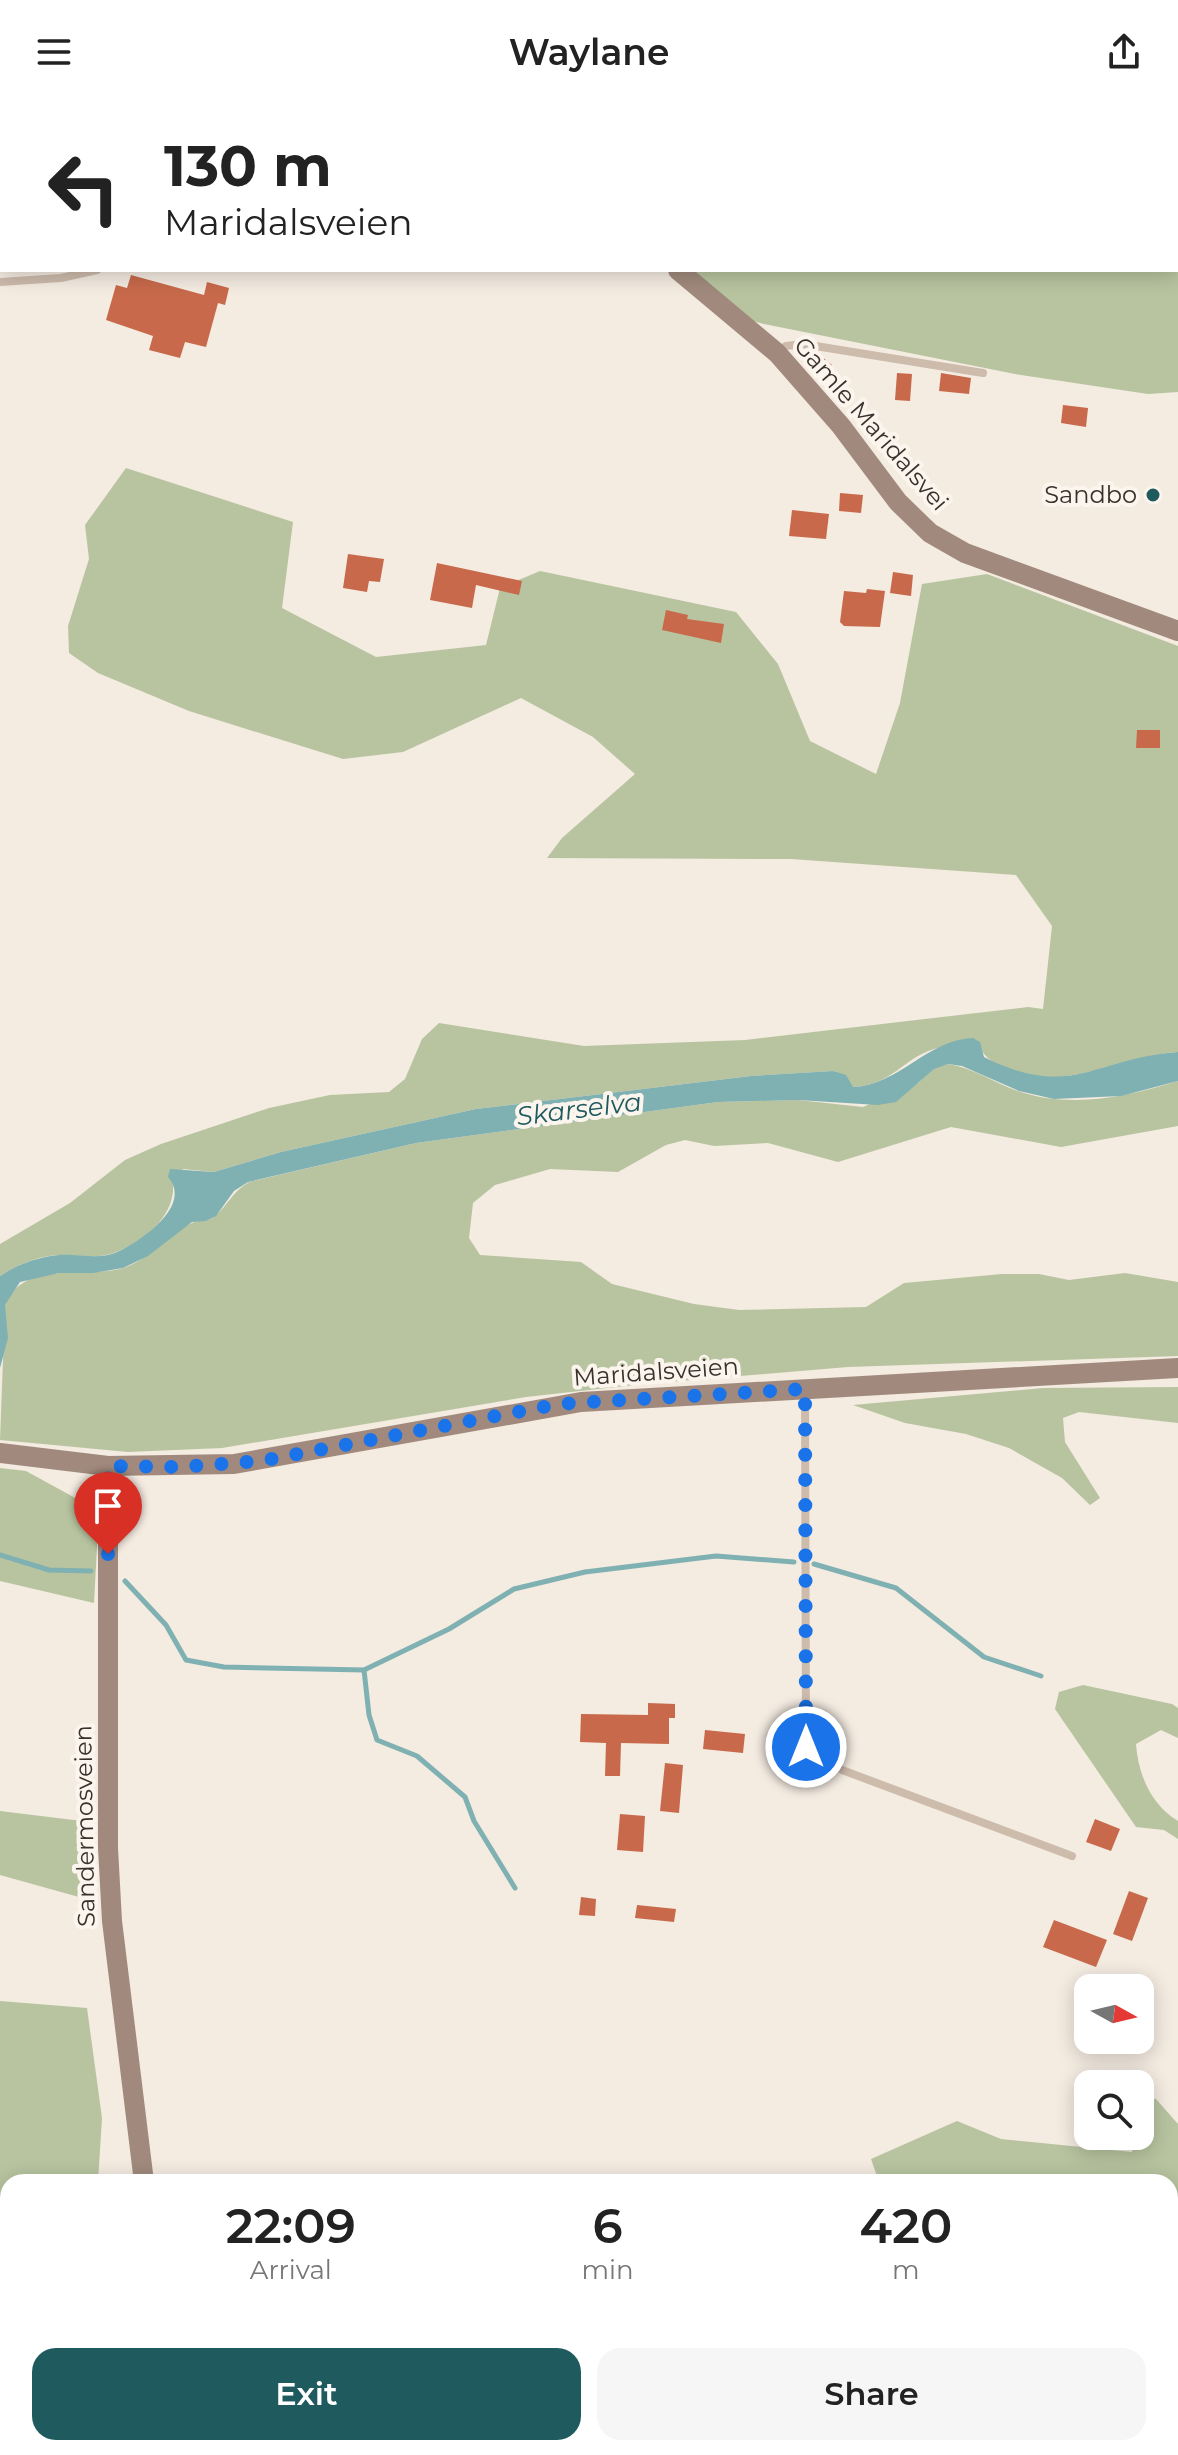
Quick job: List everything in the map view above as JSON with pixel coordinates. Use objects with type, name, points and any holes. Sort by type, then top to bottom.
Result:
[{"type":"street","name":"Gamle Maridalsvei","points":[[680,272],[777,353],[841,426],[898,502],[930,533],[974,557],[1178,631]]},
{"type":"street","name":"Maridalsveien","points":[[0,1453],[108,1466],[194,1467],[261,1461],[559,1404],[1178,1368]]},
{"type":"street","name":"Sandermosveien","points":[[108,1466],[108,1833],[112,1921],[143,2174]]},
{"type":"lane","points":[[0,282],[61,278],[88,272]]},
{"type":"lane","points":[[777,353],[786,346],[803,344],[983,373]]},
{"type":"lane","points":[[805,1389],[806,1747],[842,1770],[1072,1856]]},
{"type":"green space","points":[[687,272],[1178,272],[1178,392],[1148,394],[1015,374],[745,319]]},
{"type":"green space","points":[[126,468],[293,522],[282,608],[376,657],[486,645],[500,588],[540,571],[736,612],[778,664],[810,741],[876,774],[900,703],[922,584],[987,574],[1178,646],[1178,1052],[1052,1077],[1008,1069],[988,1058],[980,1047],[945,1047],[923,1053],[878,1081],[853,1087],[834,1071],[751,1076],[476,1109],[281,1152],[214,1172],[183,1169],[173,1183],[173,1195],[164,1217],[136,1242],[102,1256],[56,1255],[39,1258],[0,1276],[0,1244],[70,1203],[125,1160],[161,1144],[269,1108],[330,1095],[389,1092],[405,1079],[422,1039],[439,1023],[584,1046],[745,1040],[1028,1007],[1043,1009],[1052,926],[1016,875],[791,859],[547,858],[562,838],[635,774],[593,737],[521,698],[403,752],[343,759],[189,711],[98,673],[69,653],[68,626],[89,559],[85,525]]},
{"type":"green space","points":[[948,1064],[1018,1091],[1058,1099],[1119,1096],[1178,1081],[1178,1126],[1061,1147],[951,1127],[838,1162],[768,1143],[714,1146],[685,1140],[666,1145],[618,1172],[550,1169],[495,1185],[473,1203],[469,1238],[480,1255],[581,1262],[612,1284],[694,1304],[739,1310],[866,1307],[904,1283],[1002,1274],[1039,1274],[1069,1280],[1125,1273],[1178,1282],[1178,1356],[848,1367],[643,1384],[526,1397],[222,1448],[128,1452],[0,1440],[5,1305],[14,1291],[39,1276],[104,1271],[131,1265],[184,1227],[212,1218],[249,1182],[416,1143],[718,1102],[798,1100],[863,1107],[918,1083],[934,1068]]},
{"type":"green space","points":[[1178,1387],[1178,1423],[1079,1412],[1063,1418],[1065,1442],[1100,1498],[1090,1505],[1062,1478],[1009,1448],[966,1434],[905,1423],[853,1405],[1043,1388]]},
{"type":"green space","points":[[0,1468],[26,1471],[99,1511],[94,1603],[0,1581]]},
{"type":"green space","points":[[1083,1685],[1172,1704],[1178,1708],[1178,1738],[1161,1730],[1136,1744],[1143,1777],[1153,1798],[1178,1821],[1178,1839],[1164,1830],[1136,1827],[1055,1709],[1059,1692]]},
{"type":"green space","points":[[0,1811],[90,1822],[86,1899],[0,1875]]},
{"type":"green space","points":[[0,2001],[87,2008],[102,2118],[98,2174],[0,2174]]},
{"type":"green space","points":[[1156,2099],[1178,2124],[1178,2174],[876,2174],[871,2159],[957,2121],[1001,2139],[1074,2146],[1074,2150],[1154,2150]]},
{"type":"water","name":"Skarselva","points":[[973,1038],[980,1042],[984,1057],[1014,1070],[1040,1076],[1082,1073],[1178,1052],[1178,1081],[1121,1096],[1054,1099],[1019,1091],[962,1066],[948,1064],[934,1069],[896,1102],[878,1105],[798,1100],[718,1102],[416,1143],[248,1182],[234,1191],[216,1216],[206,1221],[192,1222],[148,1256],[123,1268],[93,1273],[59,1273],[20,1282],[5,1305],[8,1338],[0,1368],[0,1276],[36,1259],[59,1255],[108,1255],[137,1241],[169,1211],[174,1200],[174,1188],[168,1177],[170,1169],[214,1172],[281,1152],[476,1109],[751,1076],[833,1071],[846,1075],[853,1087],[885,1079],[941,1046]]},
{"type":"building","points":[[131,275],[204,295],[207,282],[229,288],[225,305],[218,303],[206,347],[185,342],[180,358],[149,350],[153,336],[106,320],[116,285],[127,288]]},
{"type":"building","points":[[817,353],[832,365],[821,378],[807,367]]},
{"type":"building","points":[[897,373],[912,374],[910,401],[895,400]]},
{"type":"building","points":[[941,373],[971,378],[969,394],[939,391]]},
{"type":"building","points":[[1063,405],[1088,408],[1086,427],[1061,423]]},
{"type":"building","points":[[840,493],[863,495],[861,513],[839,511]]},
{"type":"building","points":[[792,510],[829,514],[826,539],[789,536]]},
{"type":"building","points":[[348,554],[384,559],[380,582],[369,581],[367,592],[343,588]]},
{"type":"building","points":[[437,563],[522,581],[519,595],[476,585],[472,608],[430,600]]},
{"type":"building","points":[[893,572],[913,575],[911,596],[890,593]]},
{"type":"building","points":[[867,589],[885,591],[880,627],[844,626],[840,622],[844,591],[866,593]]},
{"type":"building","points":[[666,610],[688,615],[687,619],[724,624],[721,643],[662,630]]},
{"type":"building","points":[[1137,730],[1160,730],[1160,748],[1136,748]]},
{"type":"building","points":[[648,1703],[675,1704],[675,1718],[669,1718],[669,1744],[621,1743],[620,1776],[605,1776],[606,1743],[580,1742],[581,1714],[648,1715]]},
{"type":"building","points":[[705,1730],[745,1734],[743,1753],[703,1749]]},
{"type":"building","points":[[665,1763],[683,1765],[679,1813],[660,1811]]},
{"type":"building","points":[[620,1814],[645,1816],[643,1852],[617,1850]]},
{"type":"building","points":[[1095,1819],[1120,1829],[1111,1851],[1086,1842]]},
{"type":"building","points":[[1129,1891],[1148,1898],[1132,1941],[1113,1934]]},
{"type":"building","points":[[581,1897],[596,1899],[595,1916],[579,1915]]},
{"type":"building","points":[[637,1905],[676,1909],[674,1922],[635,1918]]},
{"type":"building","points":[[1054,1920],[1107,1940],[1096,1967],[1043,1947]]},
{"type":"waterway","points":[[0,1555],[49,1570],[91,1571]]},
{"type":"waterway","points":[[125,1581],[166,1625],[186,1660],[224,1667],[364,1670],[449,1629],[514,1589],[585,1572],[716,1556],[794,1562]]},
{"type":"waterway","points":[[814,1564],[896,1588],[984,1657],[1041,1676]]},
{"type":"waterway","points":[[364,1670],[369,1715],[377,1740],[417,1756],[465,1797],[474,1821],[515,1888]]},
{"type":"place","name":"Sandbo","points":[[1153,495]]},
{"type":"route","points":[[108,1554],[108,1466],[180,1467],[261,1461],[559,1404],[805,1389],[803,1534],[806,1747]]}]
